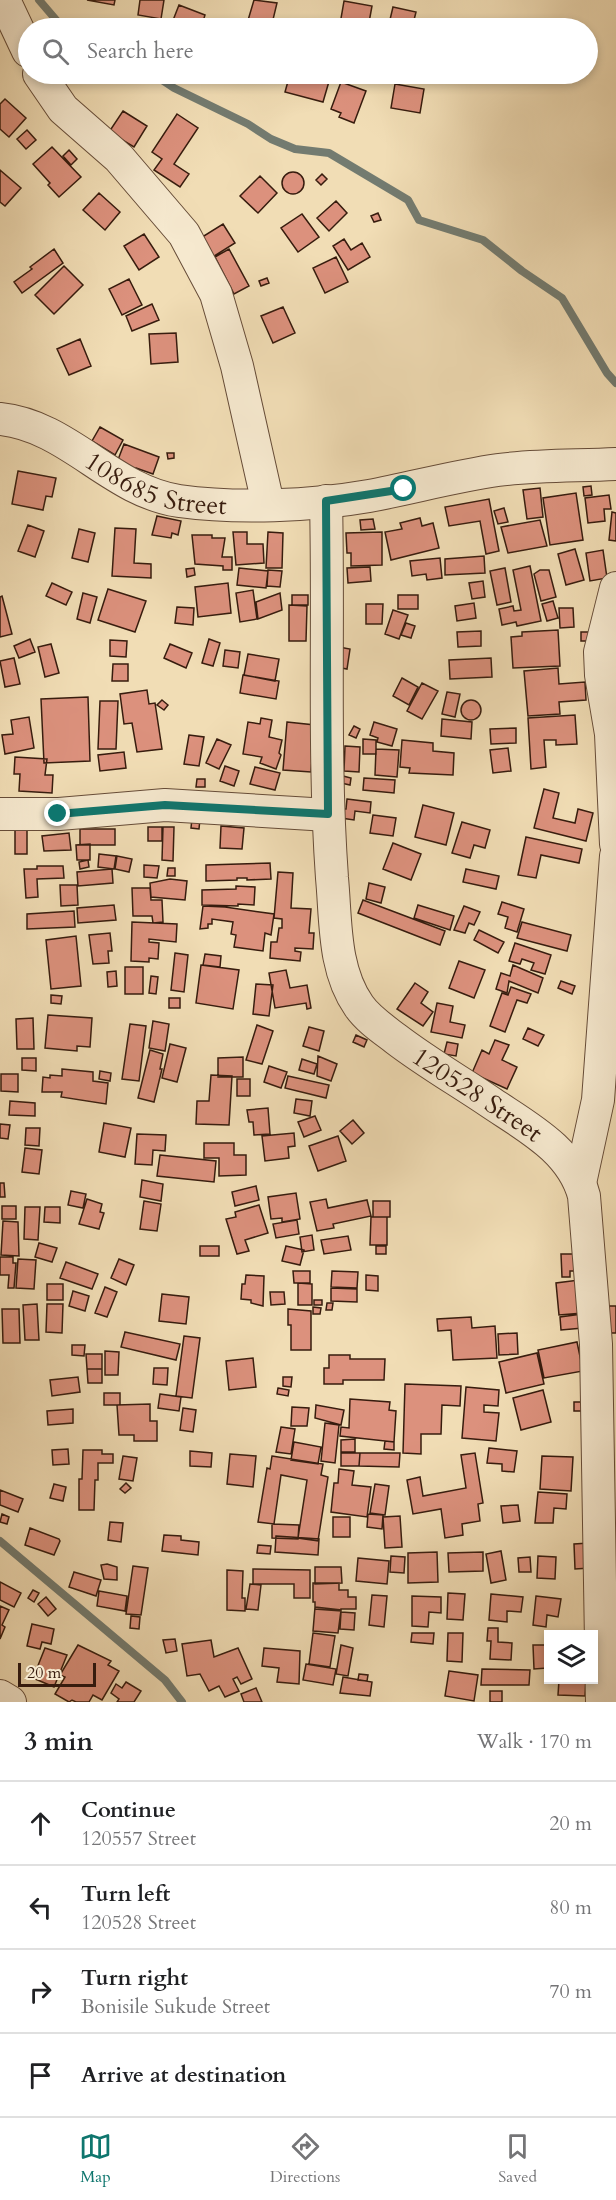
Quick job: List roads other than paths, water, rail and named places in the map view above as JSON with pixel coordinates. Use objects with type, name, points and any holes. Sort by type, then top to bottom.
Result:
[{"type":"street","points":[[4,0],[18,30]]},
{"type":"street","points":[[46,84],[63,109],[119,158],[184,234],[211,284],[237,366],[268,504]]},
{"type":"street","name":"108685 Street","points":[[0,419],[34,426],[63,440],[127,483],[150,494],[179,501],[268,504],[326,501],[366,496],[500,470],[616,464]]},
{"type":"street","name":"120528 Street","points":[[326,501],[328,814],[339,957],[359,1006],[381,1028],[528,1125],[556,1149],[569,1164],[580,1183],[606,1344],[602,1702]]},
{"type":"street","points":[[616,588],[600,652],[601,675],[611,734],[616,844]]},
{"type":"street","points":[[0,814],[58,814],[165,805],[328,814]]},
{"type":"street","points":[[580,1183],[598,1100],[616,856]]},
{"type":"street","points":[[0,1696],[10,1702]]},
{"type":"waterway","points":[[39,0],[54,18]]},
{"type":"waterway","points":[[168,84],[248,124],[271,139],[295,149],[329,153],[408,200],[419,220],[483,240],[522,271],[562,298],[607,373],[616,383]]},
{"type":"waterway","points":[[0,1541],[165,1680],[182,1702]]}]
